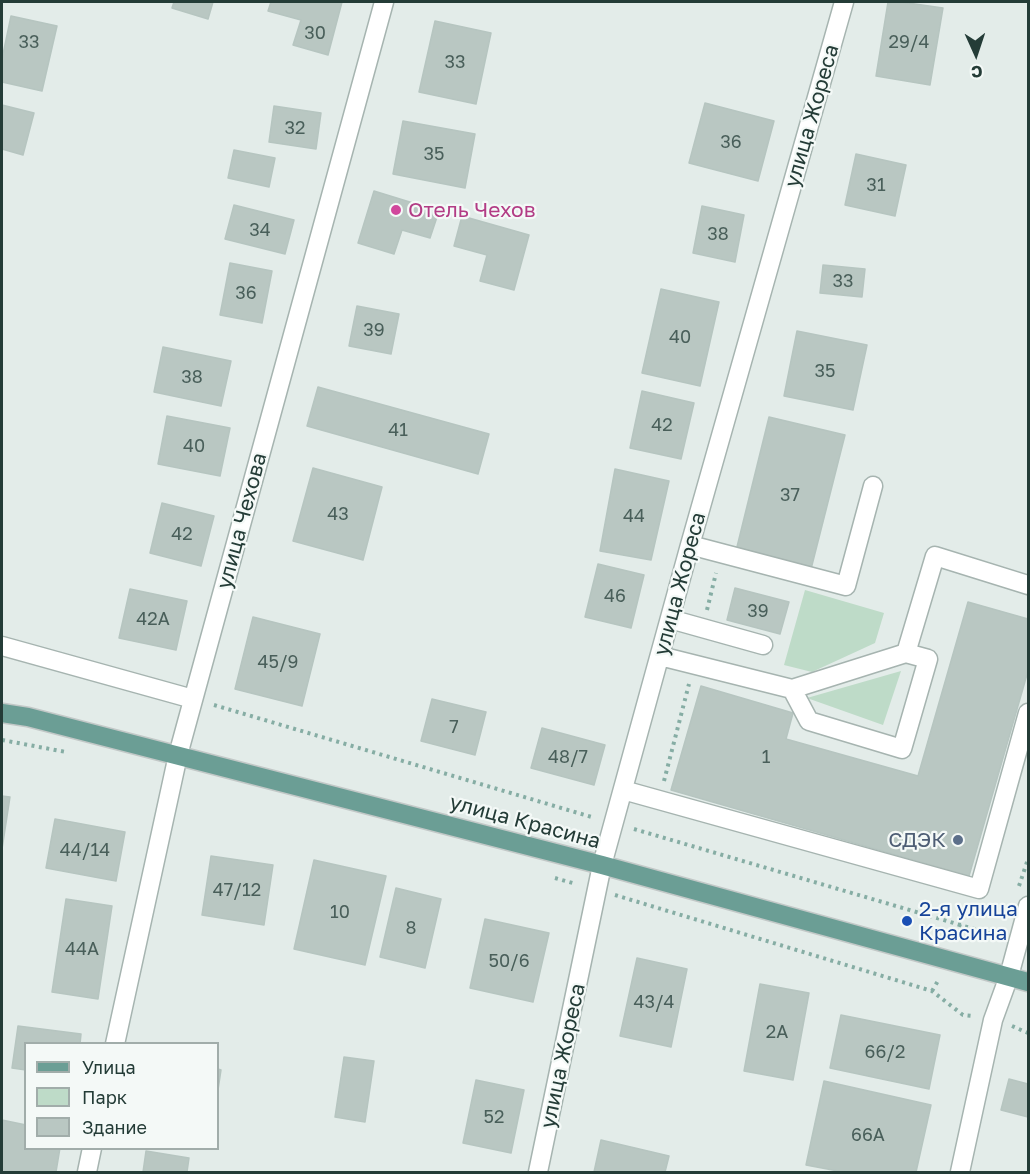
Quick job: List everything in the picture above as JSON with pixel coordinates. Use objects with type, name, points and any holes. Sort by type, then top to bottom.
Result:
[{"type":"main road","name":"улица Красина","points":[[2,707],[28,717]]},
{"type":"main road","name":"улица Красина","points":[[2,713],[28,717],[603,865],[1009,976]]},
{"type":"main road","points":[[1009,976],[1029,982]]},
{"type":"street","name":"улица Чехова","points":[[115,1042],[178,755],[384,2]]},
{"type":"street","name":"улица Жореса","points":[[538,1173],[603,865],[690,545],[844,2]]},
{"type":"street","points":[[690,545],[846,586],[873,486]]},
{"type":"street","points":[[906,652],[935,556],[1029,585]]},
{"type":"street","points":[[670,619],[763,645]]},
{"type":"street","points":[[2,646],[193,699]]},
{"type":"street","points":[[660,656],[792,689],[906,652],[928,660],[902,749],[809,721],[792,689]]},
{"type":"street","points":[[623,790],[979,889],[1029,713]]},
{"type":"street","points":[[960,1173],[993,1020],[1009,976],[1029,906]]},
{"type":"street","points":[[87,1173],[92,1150]]},
{"type":"path","points":[[703,628],[721,553]]},
{"type":"path","points":[[664,783],[694,664]]},
{"type":"path","points":[[2,740],[70,752]]},
{"type":"path","points":[[552,877],[932,992],[963,1015],[993,1020],[1029,1032]]},
{"type":"green space","points":[[805,590],[884,613],[875,643],[812,672],[784,665]]},
{"type":"green space","points":[[901,671],[883,725],[807,698]]},
{"type":"building","points":[[174,2],[213,2],[208,19],[172,8]]},
{"type":"building","points":[[271,2],[342,2],[328,55],[293,45],[301,20],[268,11]]},
{"type":"building","points":[[888,2],[943,8],[930,85],[876,76]]},
{"type":"building","points":[[11,16],[57,26],[42,91],[2,82],[2,59]]},
{"type":"building","points":[[435,21],[491,33],[476,104],[419,92]]},
{"type":"building","points":[[705,103],[774,121],[758,181],[689,163]]},
{"type":"building","points":[[2,105],[34,113],[23,155],[2,149]]},
{"type":"building","points":[[274,106],[321,113],[316,149],[269,142]]},
{"type":"building","points":[[403,121],[475,134],[465,188],[393,174]]},
{"type":"building","points":[[234,150],[275,158],[269,187],[228,178]]},
{"type":"building","points":[[856,154],[906,165],[895,216],[845,205]]},
{"type":"building","points":[[374,191],[439,211],[430,238],[402,230],[394,254],[358,243]]},
{"type":"building","points":[[234,205],[294,220],[285,254],[225,239]]},
{"type":"building","points":[[702,206],[744,215],[735,262],[693,253]]},
{"type":"building","points":[[462,216],[529,235],[514,290],[480,281],[487,255],[454,246]]},
{"type":"building","points":[[230,263],[272,271],[262,323],[220,315]]},
{"type":"building","points":[[823,265],[865,269],[862,297],[820,293]]},
{"type":"building","points":[[661,289],[719,302],[700,386],[642,373]]},
{"type":"building","points":[[357,306],[399,314],[391,354],[349,346]]},
{"type":"building","points":[[797,331],[867,345],[853,410],[784,396]]},
{"type":"building","points":[[163,347],[231,361],[221,406],[154,392]]},
{"type":"building","points":[[318,387],[489,434],[478,474],[307,426]]},
{"type":"building","points":[[642,391],[694,403],[681,459],[630,448]]},
{"type":"building","points":[[167,416],[230,428],[220,476],[158,464]]},
{"type":"building","points":[[769,417],[845,435],[810,573],[735,555]]},
{"type":"building","points":[[313,468],[382,487],[363,560],[293,541]]},
{"type":"building","points":[[615,469],[669,481],[651,560],[600,551]]},
{"type":"building","points":[[162,503],[214,516],[201,566],[150,553]]},
{"type":"building","points":[[598,564],[644,575],[631,628],[585,617]]},
{"type":"building","points":[[735,588],[789,602],[780,634],[727,620]]},
{"type":"building","points":[[130,589],[187,601],[176,650],[119,638]]},
{"type":"building","points":[[968,602],[1028,619],[1028,671],[969,876],[671,790],[701,686],[793,713],[786,739],[918,776]]},
{"type":"building","points":[[253,617],[320,634],[302,706],[235,689]]},
{"type":"building","points":[[432,699],[486,712],[475,755],[421,741]]},
{"type":"building","points":[[542,728],[605,745],[594,785],[531,768]]},
{"type":"building","points":[[2,796],[10,797],[2,849]]},
{"type":"building","points":[[55,819],[125,832],[116,881],[46,868]]},
{"type":"building","points":[[211,856],[273,865],[264,925],[202,915]]},
{"type":"building","points":[[314,860],[386,876],[365,965],[294,949]]},
{"type":"building","points":[[396,888],[441,899],[425,968],[380,957]]},
{"type":"building","points":[[66,899],[112,906],[98,999],[52,992]]},
{"type":"building","points":[[485,919],[549,933],[533,1002],[470,988]]},
{"type":"building","points":[[637,958],[687,969],[671,1047],[620,1036]]},
{"type":"building","points":[[760,984],[809,993],[793,1080],[744,1071]]},
{"type":"building","points":[[841,1015],[940,1035],[929,1089],[830,1068]]},
{"type":"building","points":[[18,1026],[81,1034],[80,1042],[24,1042],[24,1070],[12,1068]]},
{"type":"building","points":[[344,1057],[374,1061],[365,1122],[335,1117]]},
{"type":"building","points":[[1009,1079],[1028,1084],[1028,1117],[1001,1110]]},
{"type":"building","points":[[476,1080],[524,1090],[511,1153],[463,1143]]},
{"type":"building","points":[[824,1081],[931,1105],[916,1172],[843,1172],[806,1165]]},
{"type":"building","points":[[2,1120],[24,1125],[24,1150],[60,1150],[56,1172],[2,1172]]},
{"type":"building","points":[[601,1140],[669,1156],[665,1172],[594,1172]]},
{"type":"building","points":[[146,1151],[189,1158],[187,1172],[143,1172]]},
{"type":"place","name":"Отель Чехов","points":[[396,210]]},
{"type":"place","name":"СДЭК","points":[[958,840]]},
{"type":"place","name":"2-я улица Красина","points":[[907,921]]}]
